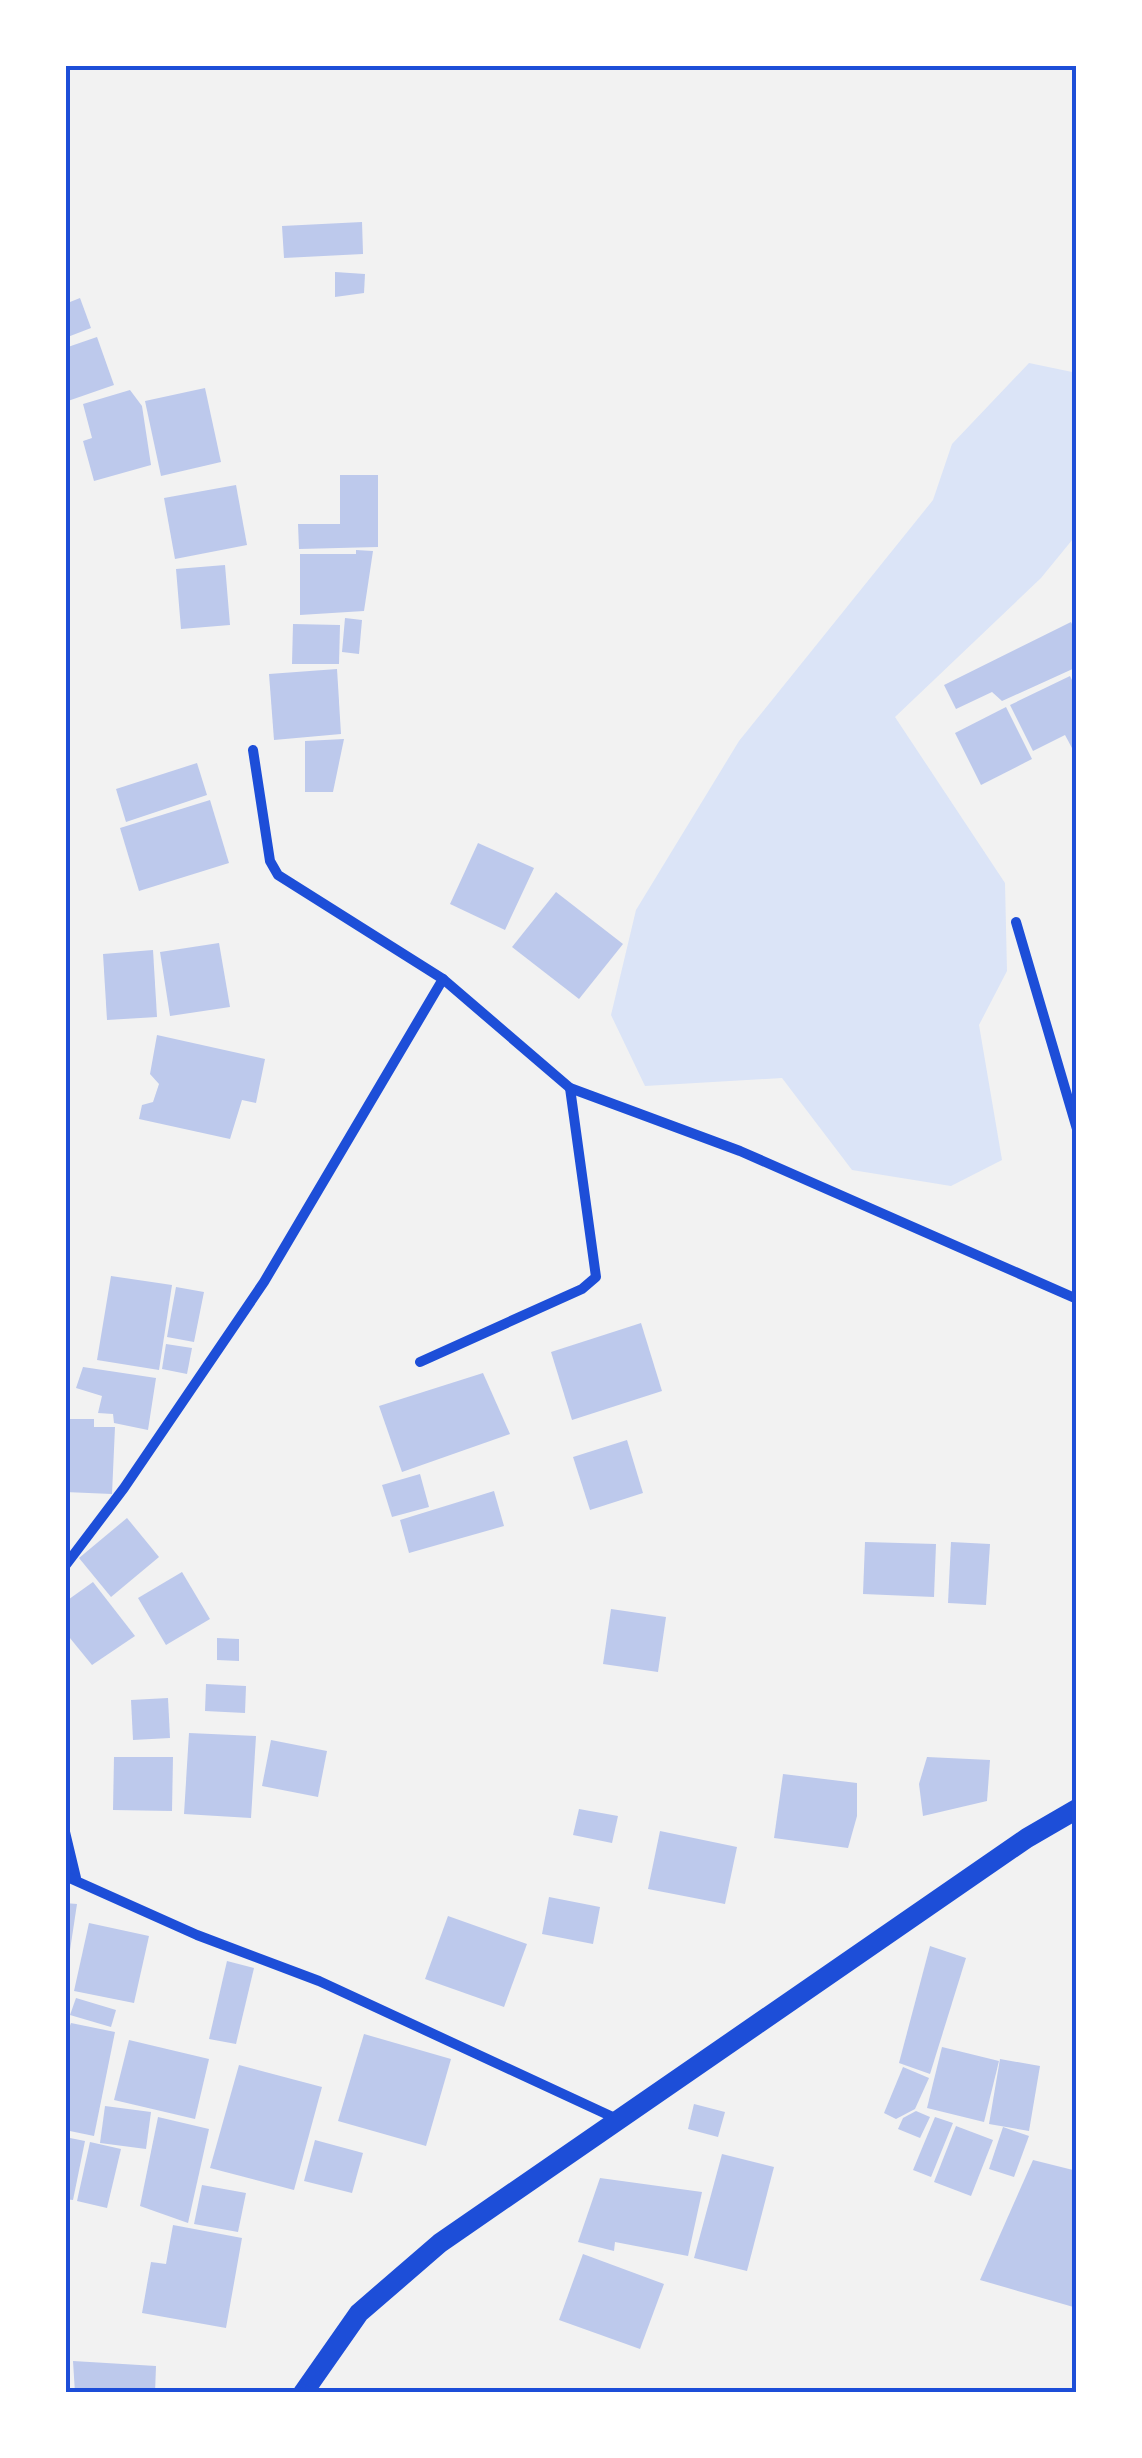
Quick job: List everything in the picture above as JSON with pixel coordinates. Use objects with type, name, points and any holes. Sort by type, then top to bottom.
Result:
[{"type":"main road","points":[[303,2393],[312,2375],[372,2302],[483,2212],[1027,1838],[1077,1809]]},
{"type":"street","points":[[254,750],[270,860],[278,875],[443,979],[570,1088],[740,1152],[1077,1299]]},
{"type":"street","points":[[1016,922],[1077,1130]]},
{"type":"street","points":[[65,1566],[124,1488],[264,1282],[443,979]]},
{"type":"street","points":[[420,1362],[582,1289],[596,1277],[570,1088]]},
{"type":"street","points":[[65,1832],[71,1877],[196,1935],[319,1982],[619,2120]]},
{"type":"shaded area","points":[[1029,363],[1077,373],[1077,534],[1041,578],[895,717],[1005,883],[1007,971],[979,1025],[1002,1160],[951,1186],[852,1170],[782,1078],[645,1086],[611,1015],[636,910],[739,741],[933,500],[952,444]]},
{"type":"building","points":[[362,222],[363,254],[284,258],[282,226]]},
{"type":"building","points":[[335,272],[365,274],[364,293],[335,297]]},
{"type":"building","points":[[80,298],[91,328],[65,338],[65,304]]},
{"type":"building","points":[[97,337],[114,385],[65,402],[65,348]]},
{"type":"building","points":[[205,388],[221,462],[161,476],[145,401]]},
{"type":"building","points":[[130,390],[142,406],[151,465],[94,481],[83,441],[92,438],[83,404]]},
{"type":"building","points":[[340,475],[378,475],[378,547],[299,549],[298,524],[340,524]]},
{"type":"building","points":[[236,485],[247,545],[175,559],[164,498]]},
{"type":"building","points":[[356,550],[373,551],[364,611],[300,615],[300,554],[356,554]]},
{"type":"building","points":[[225,565],[230,625],[181,629],[176,569]]},
{"type":"building","points":[[345,618],[362,620],[359,654],[342,652]]},
{"type":"building","points":[[1071,622],[1077,635],[1077,667],[1002,701],[992,692],[956,709],[944,685]]},
{"type":"building","points":[[293,624],[340,625],[339,664],[292,664]]},
{"type":"building","points":[[337,669],[341,734],[274,740],[269,674]]},
{"type":"building","points":[[1070,676],[1077,690],[1077,745],[1072,748],[1065,735],[1033,751],[1010,705]]},
{"type":"building","points":[[1006,707],[1032,759],[981,785],[955,733]]},
{"type":"building","points":[[344,739],[333,792],[305,792],[305,741]]},
{"type":"building","points":[[197,763],[207,795],[126,822],[116,789]]},
{"type":"building","points":[[210,800],[229,863],[139,891],[120,828]]},
{"type":"building","points":[[478,843],[534,868],[505,930],[450,904]]},
{"type":"building","points":[[556,892],[623,944],[579,999],[512,947]]},
{"type":"building","points":[[219,943],[230,1007],[170,1016],[160,952]]},
{"type":"building","points":[[153,950],[157,1017],[107,1020],[103,954]]},
{"type":"building","points":[[157,1035],[265,1059],[256,1103],[242,1100],[230,1139],[139,1119],[142,1105],[153,1102],[159,1084],[150,1074]]},
{"type":"building","points":[[111,1276],[172,1285],[159,1370],[97,1360]]},
{"type":"building","points":[[176,1287],[204,1292],[194,1342],[167,1337]]},
{"type":"building","points":[[641,1323],[662,1391],[572,1420],[551,1352]]},
{"type":"building","points":[[166,1344],[192,1348],[187,1374],[162,1369]]},
{"type":"building","points":[[83,1367],[156,1378],[148,1430],[114,1423],[113,1414],[98,1413],[102,1396],[76,1388]]},
{"type":"building","points":[[483,1373],[510,1434],[402,1472],[379,1406]]},
{"type":"building","points":[[65,1419],[94,1419],[94,1427],[115,1427],[112,1494],[65,1492]]},
{"type":"building","points":[[627,1440],[643,1493],[590,1510],[573,1457]]},
{"type":"building","points":[[420,1474],[429,1507],[392,1517],[382,1485]]},
{"type":"building","points":[[494,1491],[504,1526],[409,1553],[400,1520]]},
{"type":"building","points":[[127,1518],[159,1557],[111,1597],[79,1558]]},
{"type":"building","points":[[865,1542],[936,1544],[934,1597],[863,1594]]},
{"type":"building","points":[[951,1542],[990,1544],[986,1605],[948,1603]]},
{"type":"building","points":[[182,1572],[210,1619],[166,1645],[138,1598]]},
{"type":"building","points":[[93,1582],[135,1636],[92,1665],[65,1632],[65,1602]]},
{"type":"building","points":[[611,1609],[666,1617],[658,1672],[603,1664]]},
{"type":"building","points":[[217,1638],[239,1639],[239,1661],[217,1660]]},
{"type":"building","points":[[206,1684],[246,1686],[245,1713],[205,1711]]},
{"type":"building","points":[[168,1698],[170,1738],[133,1740],[131,1700]]},
{"type":"building","points":[[189,1733],[256,1736],[251,1818],[184,1814]]},
{"type":"building","points":[[271,1740],[327,1751],[318,1797],[262,1786]]},
{"type":"building","points":[[114,1757],[173,1757],[172,1811],[113,1810]]},
{"type":"building","points":[[927,1757],[990,1760],[987,1801],[923,1816],[919,1784]]},
{"type":"building","points":[[783,1774],[857,1783],[857,1816],[848,1848],[774,1838]]},
{"type":"building","points":[[579,1809],[618,1816],[612,1843],[573,1835]]},
{"type":"building","points":[[660,1831],[737,1847],[725,1904],[648,1889]]},
{"type":"building","points":[[549,1897],[600,1907],[593,1944],[542,1934]]},
{"type":"building","points":[[65,1903],[77,1904],[67,1970],[65,1970]]},
{"type":"building","points":[[448,1916],[527,1944],[504,2007],[425,1979]]},
{"type":"building","points":[[89,1923],[149,1936],[134,2003],[74,1991]]},
{"type":"building","points":[[930,1946],[966,1958],[930,2074],[899,2063]]},
{"type":"building","points":[[227,1961],[254,1968],[236,2044],[209,2039]]},
{"type":"building","points":[[76,1998],[116,2010],[111,2027],[70,2015]]},
{"type":"building","points":[[71,2023],[115,2032],[94,2136],[65,2130],[65,2039]]},
{"type":"building","points":[[364,2034],[451,2059],[426,2146],[338,2121]]},
{"type":"building","points":[[129,2040],[209,2059],[195,2119],[114,2100]]},
{"type":"building","points":[[942,2047],[999,2061],[984,2122],[927,2108]]},
{"type":"building","points":[[1000,2059],[1040,2066],[1029,2131],[989,2124]]},
{"type":"building","points":[[239,2065],[322,2087],[294,2190],[210,2168]]},
{"type":"building","points":[[903,2067],[929,2078],[915,2109],[896,2119],[884,2113]]},
{"type":"building","points":[[694,2104],[725,2112],[718,2137],[688,2129]]},
{"type":"building","points":[[105,2106],[151,2112],[146,2149],[100,2143]]},
{"type":"building","points":[[916,2111],[930,2117],[920,2138],[898,2129],[903,2118]]},
{"type":"building","points":[[158,2117],[209,2129],[188,2223],[140,2206]]},
{"type":"building","points":[[935,2117],[953,2123],[931,2177],[913,2170]]},
{"type":"building","points":[[956,2126],[993,2140],[971,2196],[934,2182]]},
{"type":"building","points":[[1003,2127],[1029,2136],[1014,2177],[989,2169]]},
{"type":"building","points":[[65,2137],[85,2141],[73,2200],[65,2199]]},
{"type":"building","points":[[315,2140],[363,2153],[352,2193],[304,2181]]},
{"type":"building","points":[[90,2142],[121,2149],[107,2208],[77,2201]]},
{"type":"building","points":[[722,2154],[774,2167],[747,2271],[694,2258]]},
{"type":"building","points":[[1033,2160],[1077,2171],[1077,2308],[980,2280]]},
{"type":"building","points":[[600,2178],[702,2192],[688,2256],[615,2242],[614,2251],[578,2242]]},
{"type":"building","points":[[202,2185],[246,2193],[238,2232],[194,2224]]},
{"type":"building","points":[[173,2225],[242,2238],[226,2328],[142,2313],[151,2262],[166,2264]]},
{"type":"building","points":[[583,2254],[664,2284],[640,2349],[559,2320]]},
{"type":"building","points":[[73,2361],[156,2366],[155,2393],[75,2393]]}]
